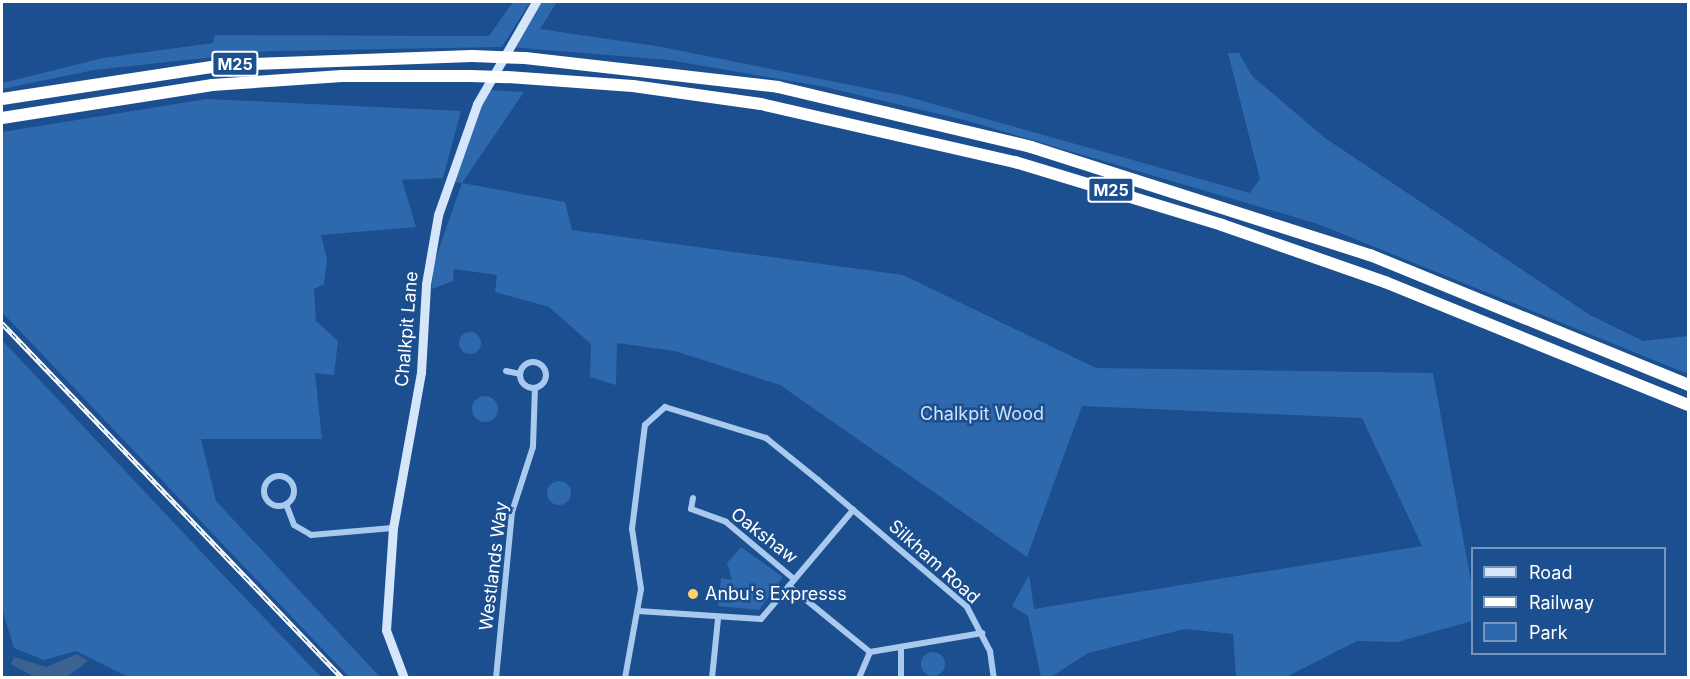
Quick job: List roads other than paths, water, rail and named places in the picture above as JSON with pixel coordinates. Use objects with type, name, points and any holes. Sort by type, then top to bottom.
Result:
[{"type":"highway","name":"M25","points":[[2,99],[234,64],[472,56],[525,58],[778,87],[1031,147],[1370,255],[1689,385]]},
{"type":"highway","name":"M25","points":[[2,118],[212,85],[342,76],[507,77],[751,102],[1015,162],[1222,225],[1395,286],[1689,405]]},
{"type":"street","name":"Chalkpit Lane","points":[[404,678],[386,630],[393,528],[423,364],[426,284],[438,216],[477,104],[536,2]]},
{"type":"street","points":[[528,363],[543,366],[545,379],[535,388],[526,386],[520,374],[528,363]]},
{"type":"street","points":[[506,371],[520,374]]},
{"type":"street","name":"Westlands Way","points":[[496,678],[513,512],[533,447],[535,388]]},
{"type":"street","name":"Silkham Road","points":[[625,678],[642,578],[632,529],[645,425],[655,411],[675,408],[766,438],[853,510],[967,607],[982,633],[994,678]]},
{"type":"street","points":[[272,477],[291,482],[294,492],[286,504],[277,506],[265,498],[264,488],[272,477]]},
{"type":"street","name":"Oakshaw","points":[[693,498],[691,509],[726,522],[794,579]]},
{"type":"street","points":[[286,504],[294,525],[311,535],[393,528]]},
{"type":"street","points":[[638,611],[718,619],[761,619],[853,510]]},
{"type":"street","points":[[789,586],[870,652],[901,649],[982,633]]},
{"type":"street","points":[[712,678],[718,619]]},
{"type":"street","points":[[901,649],[901,678]]},
{"type":"street","points":[[859,678],[870,652]]},
{"type":"railway","points":[[2,323],[343,678]]},
{"type":"place","name":"Anbu's Expresss","points":[[693,594]]},
{"type":"park label","name":"Chalkpit Wood","points":[[982,414]]}]
